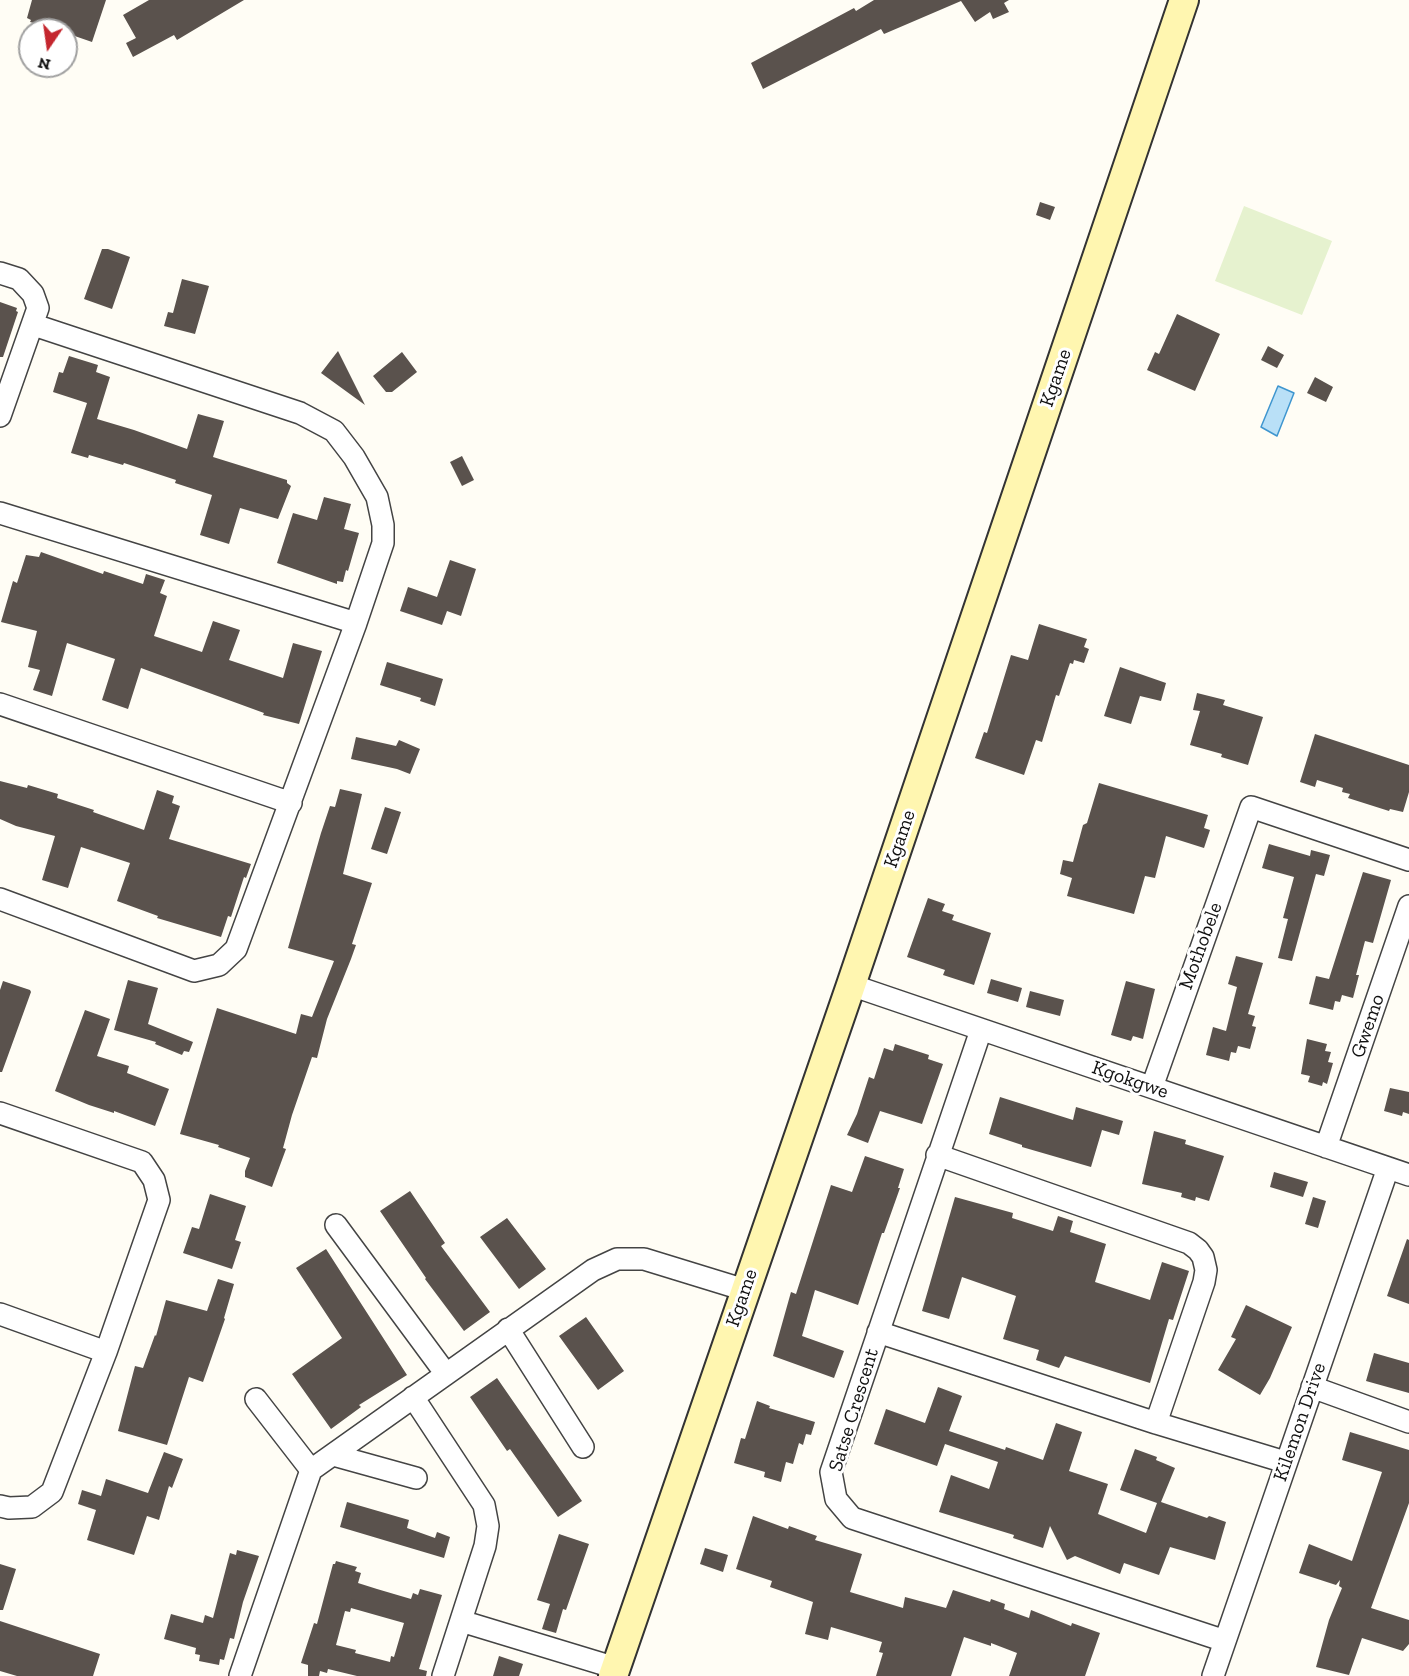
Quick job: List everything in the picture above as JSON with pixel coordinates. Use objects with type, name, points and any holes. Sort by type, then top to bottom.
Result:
[{"type":"street","name":"Kgame","points":[[615,1672],[851,985],[1184,0]]},
{"type":"street","points":[[0,273],[19,279],[33,294],[38,308],[34,325],[0,416]]},
{"type":"street","points":[[0,900],[194,971],[219,965],[236,949],[291,803],[383,543],[383,525],[377,497],[354,457],[334,431],[300,413],[34,325]]},
{"type":"street","points":[[0,513],[356,623]]},
{"type":"street","points":[[0,704],[291,803]]},
{"type":"street","name":"Mothobele","points":[[1152,1087],[1251,807],[1409,860]]},
{"type":"street","name":"Gwemo","points":[[1326,1147],[1409,906]]},
{"type":"street","name":"Kgokgwe","points":[[851,985],[1409,1175]]},
{"type":"street","name":"Satse Crescent","points":[[981,1030],[831,1472],[836,1499],[852,1518],[1225,1641]]},
{"type":"street","points":[[0,1113],[142,1162],[154,1180],[159,1200],[106,1352],[52,1492],[32,1507],[9,1509],[0,1506]]},
{"type":"street","points":[[937,1155],[1189,1243],[1198,1250],[1203,1257],[1206,1270],[1204,1282],[1156,1423]]},
{"type":"street","name":"Kilemon Drive","points":[[1213,1676],[1388,1168]]},
{"type":"street","points":[[336,1225],[446,1374]]},
{"type":"street","points":[[240,1676],[311,1470],[593,1270],[617,1259],[644,1259],[745,1290]]},
{"type":"street","points":[[0,1314],[106,1352]]},
{"type":"street","points":[[508,1329],[583,1447]]},
{"type":"street","points":[[878,1332],[1156,1423],[1285,1462]]},
{"type":"street","points":[[1312,1387],[1409,1422]]},
{"type":"street","points":[[413,1397],[484,1505],[488,1526],[485,1546],[443,1676]]},
{"type":"street","points":[[256,1399],[311,1470]]},
{"type":"street","points":[[333,1455],[416,1478]]},
{"type":"street","points":[[461,1621],[615,1672]]},
{"type":"green space","points":[[1244,206],[1332,241],[1302,315],[1215,281]]},
{"type":"water","points":[[1278,386],[1294,393],[1277,436],[1261,427]]},
{"type":"building","points":[[32,0],[106,0],[92,42],[78,37],[78,18],[27,18]]},
{"type":"building","points":[[149,0],[244,0],[177,40],[174,35],[133,57],[126,43],[136,38],[123,15]]},
{"type":"building","points":[[874,0],[1009,0],[1004,3],[1009,12],[993,19],[990,12],[975,22],[961,1],[884,34],[881,29],[763,89],[751,63],[854,8],[856,11]]},
{"type":"building","points":[[1040,202],[1055,207],[1050,220],[1036,215]]},
{"type":"building","points":[[102,249],[130,257],[112,309],[84,299]]},
{"type":"building","points":[[182,279],[209,286],[195,334],[164,326],[168,312],[173,313]]},
{"type":"building","points":[[0,302],[17,308],[18,312],[3,357],[0,357]]},
{"type":"building","points":[[1177,314],[1220,334],[1195,391],[1147,370],[1155,352],[1159,354]]},
{"type":"building","points":[[1268,346],[1284,355],[1277,368],[1261,360]]},
{"type":"building","points":[[338,351],[365,405],[321,373]]},
{"type":"building","points":[[402,352],[417,372],[392,392],[386,392],[373,376]]},
{"type":"building","points":[[69,356],[98,365],[96,372],[110,377],[97,419],[187,449],[198,414],[224,421],[213,457],[287,480],[291,486],[278,519],[240,508],[229,544],[200,535],[212,495],[124,463],[123,465],[89,455],[88,458],[71,453],[87,403],[53,392],[59,372],[63,373]]},
{"type":"building","points":[[1315,377],[1333,387],[1326,402],[1307,393]]},
{"type":"building","points":[[462,456],[474,480],[462,486],[450,462]]},
{"type":"building","points":[[324,497],[351,504],[344,529],[359,533],[348,571],[346,570],[343,582],[337,581],[337,584],[277,563],[293,513],[317,520]]},
{"type":"building","points":[[41,552],[103,574],[104,571],[143,584],[146,574],[165,580],[160,593],[167,596],[154,636],[202,652],[213,621],[240,630],[229,660],[283,678],[293,643],[322,651],[299,724],[263,715],[264,713],[141,668],[128,709],[102,700],[115,659],[67,643],[52,696],[33,690],[40,670],[28,667],[37,631],[1,622],[13,581],[17,583],[26,555],[39,557]]},
{"type":"building","points":[[450,560],[476,569],[461,616],[447,611],[442,625],[400,611],[408,587],[437,597]]},
{"type":"building","points":[[1039,624],[1087,639],[1084,647],[1089,649],[1084,663],[1074,660],[1073,664],[1070,663],[1059,696],[1056,695],[1042,742],[1036,740],[1024,775],[975,758],[984,732],[987,733],[1011,655],[1028,660]]},
{"type":"building","points":[[387,662],[443,679],[435,706],[420,701],[421,698],[380,685]]},
{"type":"building","points":[[1120,667],[1166,683],[1161,701],[1140,696],[1131,724],[1104,716]]},
{"type":"building","points":[[1197,693],[1225,700],[1223,705],[1263,717],[1248,765],[1221,757],[1222,754],[1190,745],[1200,711],[1193,710]]},
{"type":"building","points":[[1315,734],[1409,765],[1409,792],[1403,812],[1390,809],[1389,811],[1348,798],[1350,794],[1342,792],[1343,788],[1317,780],[1315,787],[1300,782]]},
{"type":"building","points":[[356,737],[396,746],[399,740],[420,749],[410,774],[351,759]]},
{"type":"building","points":[[0,781],[27,788],[28,785],[58,794],[57,798],[144,830],[157,790],[174,796],[172,803],[180,806],[169,839],[251,864],[221,937],[157,918],[158,916],[117,901],[130,863],[81,847],[68,888],[42,880],[55,836],[16,826],[0,819]]},
{"type":"building","points":[[1099,783],[1208,815],[1204,828],[1210,830],[1204,848],[1166,836],[1155,878],[1145,876],[1134,914],[1067,896],[1072,878],[1060,874],[1063,860],[1073,862],[1083,825],[1087,823]]},
{"type":"building","points":[[340,789],[362,794],[343,874],[372,883],[352,944],[356,945],[327,1019],[317,1058],[312,1057],[292,1115],[283,1148],[286,1149],[272,1187],[245,1177],[250,1158],[218,1147],[219,1145],[180,1134],[217,1008],[296,1034],[301,1014],[312,1017],[334,961],[288,948],[321,833],[330,806],[335,807]]},
{"type":"building","points":[[385,807],[401,812],[387,854],[371,849]]},
{"type":"building","points":[[1269,844],[1310,856],[1311,850],[1330,855],[1324,876],[1316,874],[1292,961],[1278,958],[1288,919],[1283,918],[1294,877],[1262,868]]},
{"type":"building","points":[[1363,872],[1391,880],[1373,943],[1365,941],[1356,975],[1359,975],[1353,998],[1342,995],[1340,1002],[1335,1001],[1333,1010],[1309,1004],[1316,976],[1329,979]]},
{"type":"building","points":[[928,898],[945,904],[942,911],[954,915],[952,920],[991,933],[974,985],[943,975],[945,970],[907,957]]},
{"type":"building","points":[[1236,956],[1263,963],[1248,1014],[1255,1016],[1252,1026],[1256,1027],[1250,1049],[1238,1046],[1236,1053],[1231,1052],[1229,1061],[1206,1055],[1213,1027],[1226,1031],[1237,987],[1228,984]]},
{"type":"building","points":[[991,979],[1022,988],[1018,1002],[987,993]]},
{"type":"building","points":[[128,980],[158,988],[148,1024],[193,1042],[189,1052],[184,1051],[182,1055],[155,1044],[156,1042],[114,1030]]},
{"type":"building","points":[[3,981],[31,992],[2,1072],[0,1072],[0,990]]},
{"type":"building","points":[[1126,981],[1155,989],[1143,1039],[1133,1036],[1131,1041],[1111,1035]]},
{"type":"building","points":[[1030,991],[1064,1000],[1060,1016],[1026,1007]]},
{"type":"building","points":[[85,1010],[110,1019],[97,1056],[129,1066],[127,1073],[169,1089],[155,1126],[114,1111],[114,1113],[89,1105],[55,1091]]},
{"type":"building","points":[[1307,1039],[1327,1044],[1325,1051],[1331,1052],[1328,1062],[1333,1063],[1327,1084],[1323,1082],[1322,1086],[1308,1082],[1310,1076],[1301,1074]]},
{"type":"building","points":[[895,1044],[929,1055],[928,1059],[943,1064],[922,1124],[880,1111],[868,1143],[847,1135],[857,1114],[869,1077],[874,1079],[884,1048],[893,1051]]},
{"type":"building","points":[[1390,1088],[1409,1092],[1409,1114],[1403,1112],[1402,1116],[1384,1111]]},
{"type":"building","points":[[1000,1097],[1073,1120],[1076,1107],[1123,1121],[1119,1135],[1102,1130],[1091,1167],[1022,1147],[1022,1145],[989,1134]]},
{"type":"building","points":[[1154,1131],[1186,1140],[1185,1144],[1224,1156],[1209,1201],[1196,1197],[1195,1201],[1181,1197],[1182,1193],[1142,1184]]},
{"type":"building","points":[[865,1156],[904,1169],[898,1188],[900,1188],[858,1305],[815,1290],[802,1336],[844,1351],[834,1378],[773,1356],[791,1292],[796,1294],[831,1185],[852,1192]]},
{"type":"building","points":[[1274,1172],[1308,1182],[1303,1197],[1270,1187]]},
{"type":"building","points":[[410,1191],[445,1243],[441,1246],[490,1312],[464,1331],[425,1279],[380,1211]]},
{"type":"building","points":[[210,1194],[246,1206],[235,1240],[241,1242],[232,1269],[183,1253],[192,1227],[199,1229]]},
{"type":"building","points":[[955,1197],[1013,1213],[1012,1218],[1053,1231],[1058,1216],[1073,1221],[1070,1232],[1106,1244],[1095,1282],[1150,1300],[1162,1262],[1189,1271],[1173,1320],[1169,1319],[1150,1383],[1065,1356],[1059,1368],[1036,1360],[1039,1350],[1003,1339],[1016,1296],[962,1277],[949,1319],[922,1311]]},
{"type":"building","points":[[1313,1197],[1326,1201],[1318,1228],[1305,1224]]},
{"type":"building","points":[[507,1218],[546,1269],[519,1289],[480,1237]]},
{"type":"building","points":[[1407,1239],[1409,1240],[1409,1304],[1387,1296]]},
{"type":"building","points":[[326,1249],[407,1375],[359,1405],[361,1407],[331,1429],[292,1374],[342,1338],[296,1268]]},
{"type":"building","points":[[218,1279],[234,1284],[225,1319],[203,1382],[189,1377],[167,1445],[118,1431],[135,1366],[143,1368],[156,1336],[166,1300],[207,1311]]},
{"type":"building","points":[[1246,1305],[1292,1327],[1270,1378],[1260,1395],[1218,1370],[1236,1339],[1231,1337]]},
{"type":"building","points":[[586,1317],[624,1371],[598,1390],[559,1336]]},
{"type":"building","points":[[1374,1353],[1409,1363],[1409,1393],[1366,1381]]},
{"type":"building","points":[[497,1378],[582,1501],[558,1517],[510,1449],[507,1451],[470,1397]]},
{"type":"building","points":[[938,1387],[962,1396],[949,1431],[1005,1450],[1006,1447],[1043,1460],[1056,1423],[1082,1432],[1069,1471],[1108,1484],[1098,1514],[1146,1533],[1157,1503],[1120,1490],[1135,1449],[1157,1457],[1156,1460],[1175,1468],[1161,1502],[1226,1522],[1215,1560],[1170,1547],[1159,1575],[1124,1563],[1120,1574],[1075,1556],[1067,1560],[1050,1526],[1043,1548],[1013,1538],[1014,1535],[939,1512],[951,1475],[989,1489],[998,1462],[945,1444],[937,1466],[874,1444],[886,1409],[925,1423]]},
{"type":"building","points":[[757,1401],[770,1406],[769,1408],[815,1422],[811,1435],[806,1434],[803,1445],[799,1443],[793,1464],[786,1462],[781,1482],[764,1477],[765,1472],[734,1463],[741,1438],[745,1439]]},
{"type":"building","points":[[1350,1432],[1409,1450],[1409,1503],[1371,1608],[1409,1620],[1409,1644],[1403,1651],[1362,1638],[1349,1675],[1316,1667],[1329,1620],[1342,1588],[1339,1586],[1340,1580],[1336,1585],[1299,1573],[1309,1544],[1352,1561],[1382,1472],[1342,1460]]},
{"type":"building","points":[[164,1452],[183,1459],[172,1488],[169,1486],[159,1520],[147,1516],[134,1555],[87,1540],[96,1510],[78,1504],[82,1490],[101,1496],[106,1479],[148,1493]]},
{"type":"building","points":[[347,1502],[409,1520],[407,1528],[435,1538],[437,1532],[450,1537],[444,1558],[340,1527]]},
{"type":"building","points":[[753,1516],[788,1529],[789,1526],[817,1536],[815,1540],[862,1554],[850,1592],[903,1608],[905,1597],[946,1608],[953,1590],[990,1602],[991,1599],[1005,1604],[1004,1609],[1029,1618],[1031,1610],[1071,1626],[1072,1623],[1100,1633],[1085,1676],[1009,1676],[1017,1653],[991,1643],[991,1646],[964,1637],[951,1676],[876,1676],[883,1653],[879,1652],[882,1642],[831,1627],[828,1640],[805,1634],[813,1602],[770,1587],[772,1581],[736,1569]]},
{"type":"building","points":[[559,1534],[589,1544],[556,1633],[542,1629],[550,1604],[537,1600]]},
{"type":"building","points":[[705,1548],[728,1555],[723,1572],[700,1564]]},
{"type":"building","points":[[237,1550],[259,1556],[243,1602],[234,1639],[230,1638],[224,1660],[220,1659],[219,1665],[199,1661],[200,1655],[195,1654],[196,1648],[164,1639],[171,1614],[203,1623],[205,1615],[213,1618],[230,1553],[236,1555]]},
{"type":"building","points":[[336,1561],[357,1567],[355,1571],[361,1573],[358,1583],[411,1599],[413,1593],[418,1595],[420,1589],[442,1595],[419,1669],[427,1671],[426,1676],[357,1676],[328,1669],[327,1673],[320,1671],[319,1676],[308,1676],[308,1665],[301,1663],[314,1623],[317,1624],[333,1564]],"holes":[[[351,1608],[404,1623],[394,1657],[391,1656],[390,1662],[355,1653],[356,1650],[336,1645],[345,1611],[350,1612]]]},
{"type":"building","points":[[0,1564],[16,1569],[3,1610],[0,1610]]},
{"type":"building","points":[[0,1621],[100,1654],[93,1676],[17,1676],[0,1671]]},
{"type":"building","points":[[499,1656],[523,1664],[519,1676],[493,1676]]}]
